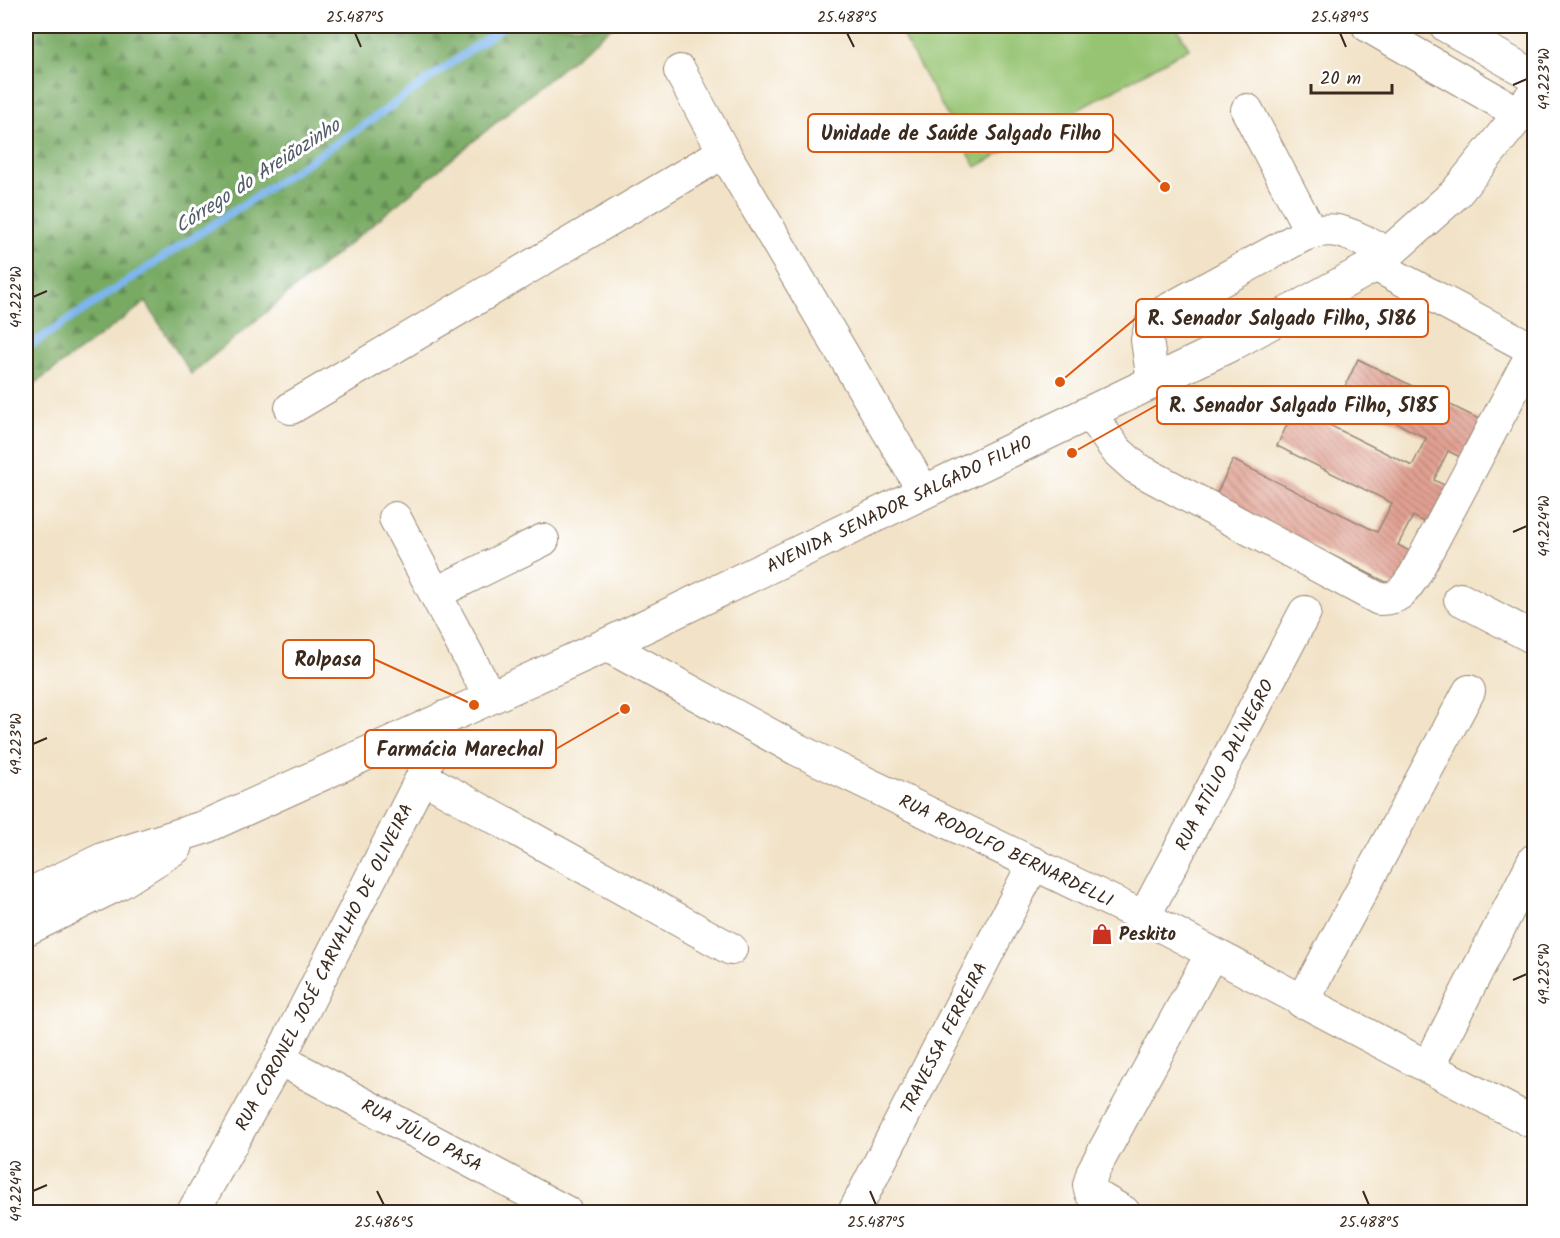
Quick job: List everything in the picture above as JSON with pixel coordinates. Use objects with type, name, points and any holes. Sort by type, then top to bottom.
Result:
[{"type":"main road","name":"AVENIDA SENADOR SALGADO FILHO","points":[[26,896],[104,859],[205,827],[606,645],[1232,344],[1382,259],[1456,194],[1527,104]]},
{"type":"main road","name":"AVENIDA SENADOR SALGADO FILHO","points":[[26,929],[116,885],[205,827]]},
{"type":"street","points":[[1368,26],[1527,104]]},
{"type":"street","points":[[1461,29],[1534,76]]},
{"type":"street","points":[[680,71],[724,152],[924,492]]},
{"type":"street","points":[[1247,110],[1311,232]]},
{"type":"street","points":[[291,408],[724,152]]},
{"type":"street","points":[[1089,413],[1118,451],[1136,468],[1379,599],[1393,599],[1405,589],[1414,576],[1534,350],[1382,259],[1342,231],[1326,229],[1311,232],[1156,319],[1151,324],[1147,340],[1153,382]]},
{"type":"street","points":[[395,518],[490,697]]},
{"type":"street","points":[[436,593],[543,540]]},
{"type":"street","points":[[1460,600],[1534,638]]},
{"type":"street","name":"RUA ATÍLIO DAL'NEGRO","points":[[1144,916],[1305,612]]},
{"type":"street","name":"RUA RODOLFO BERNARDELLI","points":[[606,645],[796,749],[1144,916],[1302,1002],[1534,1123]]},
{"type":"street","points":[[1302,1002],[1469,691]]},
{"type":"street","name":"RUA CORONEL JOSÉ CARVALHO DE OLIVEIRA","points":[[193,1212],[279,1059],[422,777],[444,717]]},
{"type":"street","points":[[422,777],[730,949]]},
{"type":"street","points":[[1428,1067],[1534,860]]},
{"type":"street","name":"TRAVESSA FERREIRA","points":[[854,1212],[1034,862]]},
{"type":"street","points":[[1124,1212],[1091,1193],[1089,1185],[1093,1171],[1212,952]]},
{"type":"street","name":"RUA JÚLIO PASA","points":[[279,1059],[566,1212]]},
{"type":"green space","points":[[26,26],[613,26],[191,374],[146,302],[26,390]]},
{"type":"green space","points":[[897,26],[1176,26],[1189,48],[976,167]]},
{"type":"building","points":[[1358,359],[1485,422],[1466,460],[1448,451],[1434,480],[1450,488],[1432,526],[1413,516],[1398,545],[1417,555],[1400,589],[1215,497],[1233,460],[1377,532],[1392,503],[1277,446],[1295,408],[1412,466],[1426,438],[1341,395]]},
{"type":"waterway","name":"Córrego do Areiãozinho","points":[[26,348],[361,127],[504,26]]},
{"type":"place","name":"Unidade de Saúde Salgado Filho","points":[[1165,187]]},
{"type":"place","name":"R. Senador Salgado Filho, 5186","points":[[1060,382]]},
{"type":"place","name":"R. Senador Salgado Filho, 5185","points":[[1072,453]]},
{"type":"place","name":"Rolpasa","points":[[474,705]]},
{"type":"place","name":"Farmácia Marechal","points":[[625,709]]},
{"type":"place","name":"Peskito","points":[[1102,934]]}]
